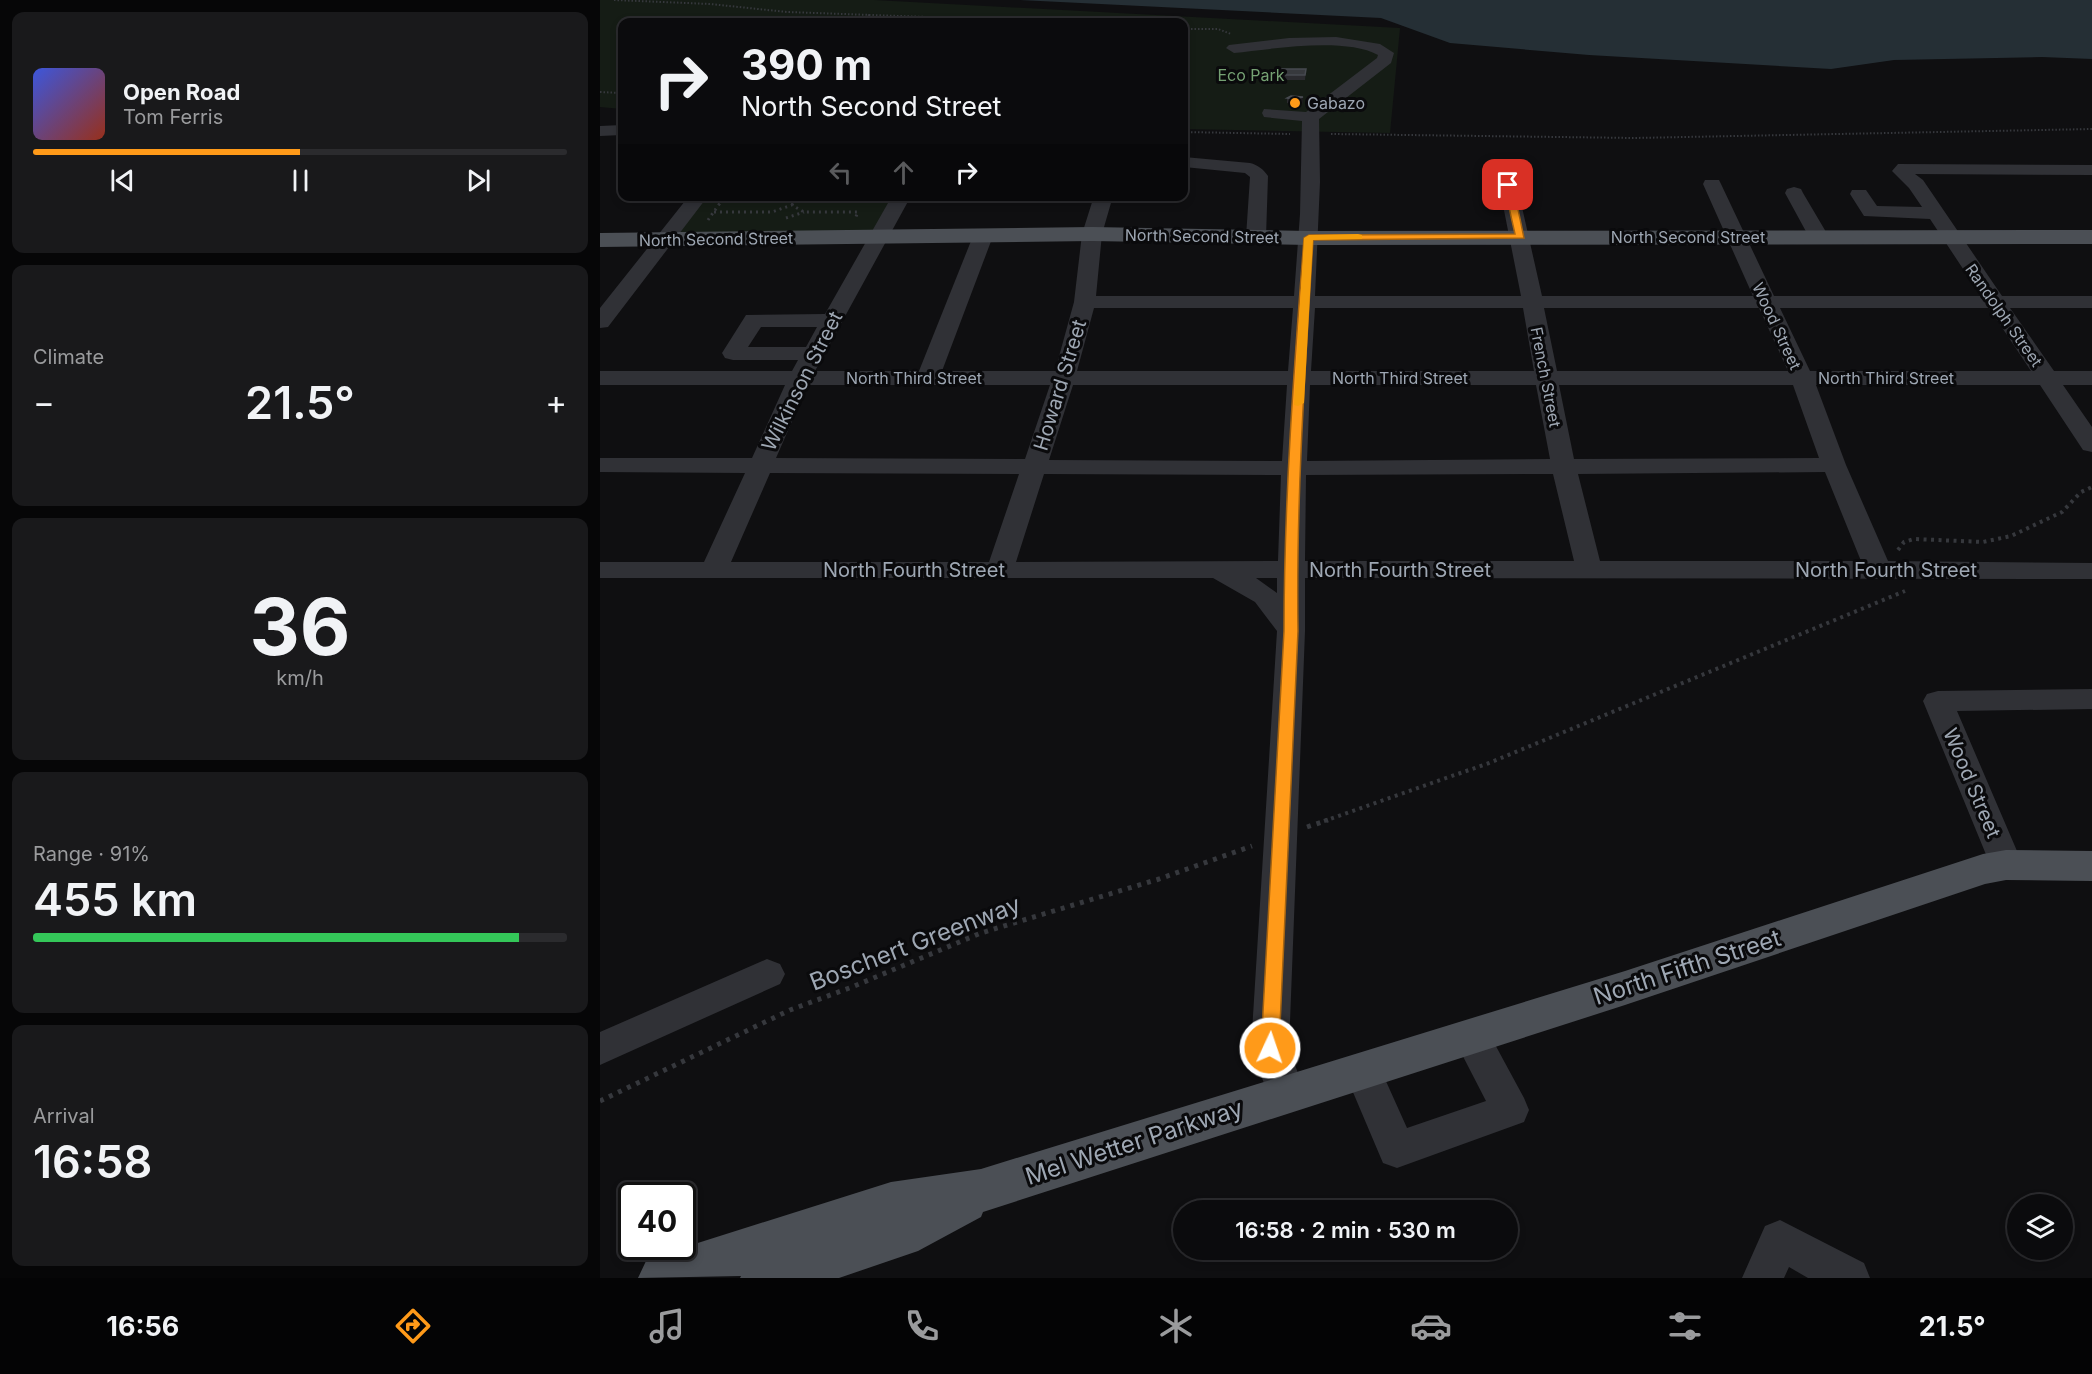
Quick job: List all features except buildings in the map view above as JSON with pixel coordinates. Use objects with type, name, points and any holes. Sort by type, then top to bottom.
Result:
[{"type":"main road","name":"North Second Street","points":[[600,240],[1092,234],[1309,238],[2092,237]]},
{"type":"main road","name":"North Fifth Street","points":[[1286,1093],[1472,1036],[1983,869],[2006,865],[2092,866]]},
{"type":"main road","name":"Mel Wetter Parkway","points":[[663,1278],[891,1204],[981,1191],[1286,1093]]},
{"type":"main road","name":"Mel Wetter Parkway","points":[[765,1278],[902,1235],[981,1191]]},
{"type":"street","points":[[1311,38],[1319,60]]},
{"type":"street","points":[[1234,48],[1311,38],[1367,44],[1380,48],[1386,53],[1385,60],[1310,117],[1270,113]]},
{"type":"street","points":[[1286,1093],[1270,1048],[1291,631],[1290,571],[1299,378],[1309,238],[1310,117]]},
{"type":"street","points":[[600,131],[618,130]]},
{"type":"street","points":[[1188,162],[1250,168],[1259,176],[1256,237]]},
{"type":"street","name":"Randolph Street","points":[[2092,170],[1904,168],[1901,171],[1907,192],[1934,213],[2092,445]]},
{"type":"street","name":"Wood Street","points":[[1712,184],[1802,378],[1834,465],[1888,563]]},
{"type":"street","name":"French Street","points":[[1508,185],[1520,236],[1563,465],[1589,569]]},
{"type":"street","points":[[1907,192],[1859,194],[1871,212],[1934,213]]},
{"type":"street","points":[[1794,193],[1819,237]]},
{"type":"street","points":[[603,314],[695,201]]},
{"type":"street","name":"Wilkinson Street","points":[[714,570],[800,377],[899,201]]},
{"type":"street","name":"Howard Street","points":[[1000,570],[1064,378],[1085,302],[1092,234],[1102,201]]},
{"type":"street","points":[[928,378],[982,236]]},
{"type":"street","points":[[1085,302],[1305,304],[2092,302]]},
{"type":"street","points":[[813,354],[733,353],[754,320],[831,321]]},
{"type":"street","name":"North Third Street","points":[[600,378],[2092,378]]},
{"type":"street","points":[[600,465],[1295,468],[1834,465]]},
{"type":"street","name":"North Fourth Street","points":[[600,570],[1290,571],[1589,569],[1888,563],[2092,571]]},
{"type":"street","points":[[1212,571],[1259,591],[1272,602],[1291,631]]},
{"type":"street","name":"Wood Street","points":[[2006,865],[1938,701],[2092,699]]},
{"type":"street","points":[[600,1049],[767,974]]},
{"type":"street","points":[[1363,1071],[1397,1149],[1510,1110],[1472,1036]]},
{"type":"street","points":[[1763,1278],[1780,1240],[1849,1278]]},
{"type":"path","points":[[614,0],[710,4],[787,12],[970,18]]},
{"type":"path","points":[[868,18],[870,14]]},
{"type":"path","points":[[1188,29],[1225,31],[1233,35],[1234,48]]},
{"type":"path","points":[[600,92],[618,93]]},
{"type":"path","points":[[1337,134],[1634,138],[2092,129]]},
{"type":"path","points":[[1188,132],[1285,134]]},
{"type":"path","points":[[707,221],[722,201]]},
{"type":"path","points":[[714,212],[772,212],[792,205],[795,201]]},
{"type":"path","points":[[792,205],[804,212]]},
{"type":"path","points":[[783,219],[804,212],[858,212],[853,222]]},
{"type":"path","points":[[1888,563],[1901,545],[1914,539],[1983,542],[2011,536],[2062,512],[2081,492],[2092,487]]},
{"type":"path","points":[[1304,828],[1489,763],[1829,624],[1904,592],[1911,586]]},
{"type":"path","name":"Boschert Greenway","points":[[600,1101],[790,1010],[852,987],[981,933],[1159,879],[1254,846]]},
{"type":"green space","name":"Eco Park","points":[[600,0],[874,0],[1400,28],[1390,133],[1188,129],[1188,18],[618,18],[618,109],[600,107]]},
{"type":"green space","points":[[702,201],[893,201],[874,234],[678,235]]},
{"type":"shaded area","points":[[1020,0],[2092,0],[2092,59],[2042,57],[1894,60],[1831,69],[1589,55],[1450,43],[1381,18]]},
{"type":"slow traffic","points":[[1298,403],[1309,238],[1358,237]]},
{"type":"place","name":"Gabazo","points":[[1295,103]]},
{"type":"route","points":[[1270,1048],[1291,631],[1290,571],[1299,378],[1309,238],[1520,236],[1508,185]]}]
